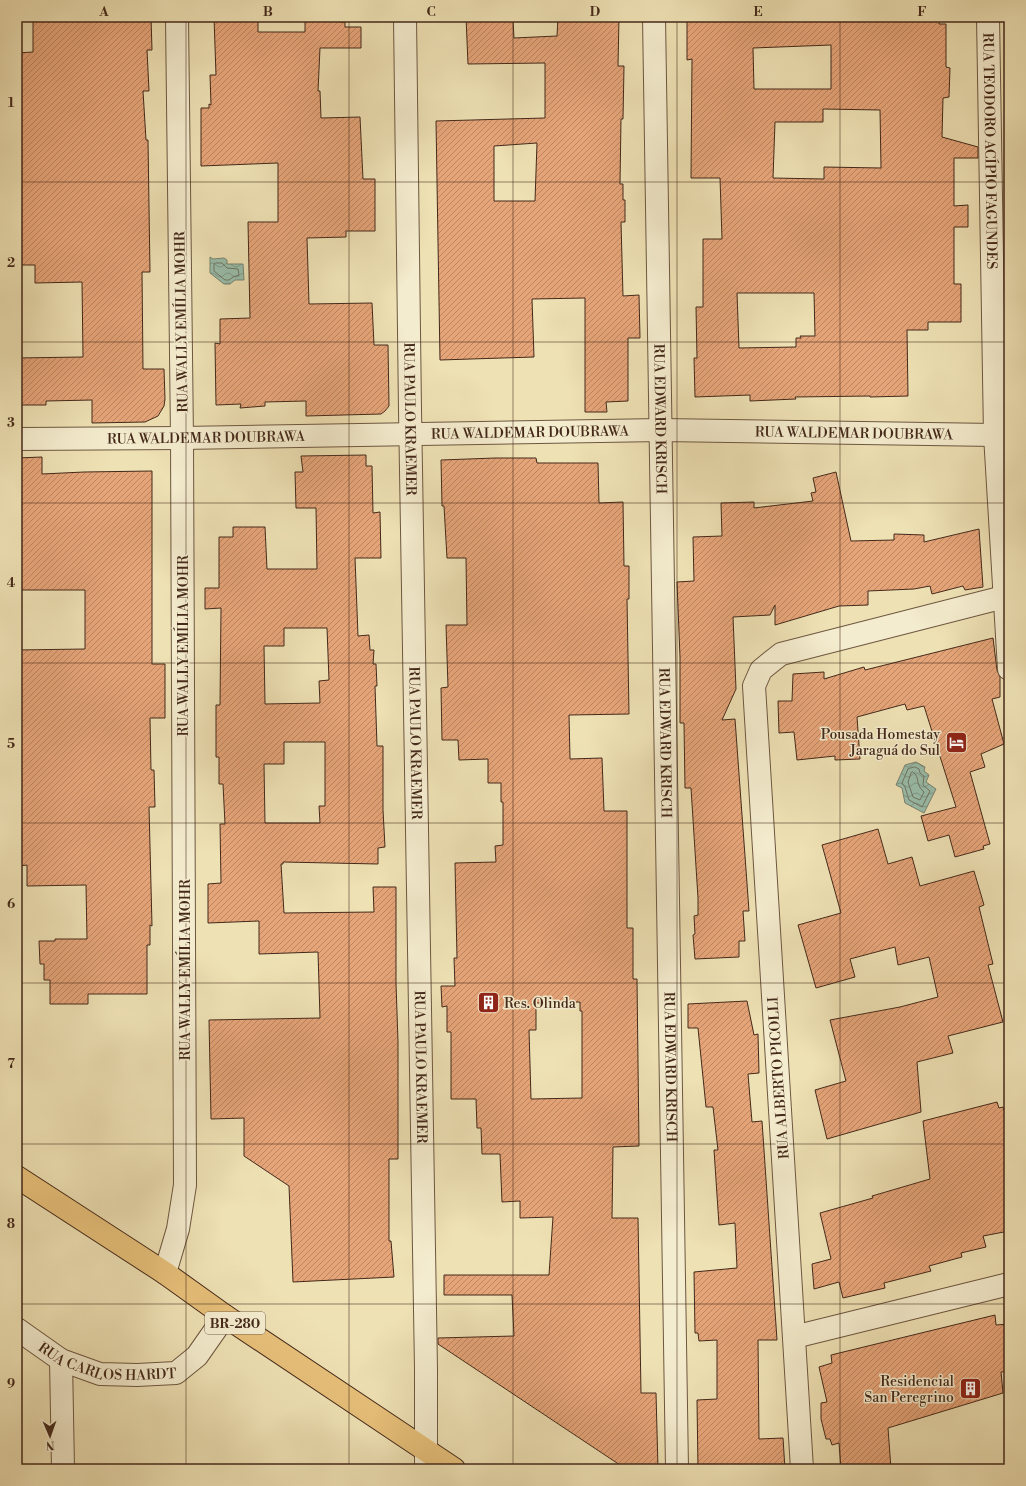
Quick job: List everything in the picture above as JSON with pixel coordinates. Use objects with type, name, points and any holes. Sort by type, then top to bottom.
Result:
[{"type":"highway","name":"BR-280","points":[[17,1177],[165,1272],[426,1460],[454,1469]]},
{"type":"street","name":"RUA WALLY EMÍLIA MOHR","points":[[165,1272],[178,1230],[185,1185],[182,438],[177,17]]},
{"type":"street","name":"RUA PAULO KRAEMER","points":[[405,17],[410,434],[426,1369],[426,1460]]},
{"type":"street","name":"RUA EDWARD KRISCH","points":[[654,17],[677,1469]]},
{"type":"street","name":"RUA TEODORO ACÍPIO FAGUNDES","points":[[988,17],[995,435],[1009,669]]},
{"type":"street","name":"RUA WALDEMAR DOUBRAWA","points":[[17,439],[182,438],[661,430],[995,435]]},
{"type":"street","name":"RUA ALBERTO PICOLLI","points":[[802,1469],[754,686],[761,670],[781,654],[1004,597]]},
{"type":"street","points":[[794,1338],[1009,1284]]},
{"type":"street","name":"RUA CARLOS HARDT","points":[[17,1329],[60,1360],[100,1374],[137,1375],[176,1373],[197,1356],[225,1316]]},
{"type":"street","points":[[60,1360],[63,1469]]},
{"type":"water","points":[[210,257],[213,259],[224,258],[227,260],[227,264],[243,264],[244,280],[235,280],[230,284],[224,284],[210,273]]},
{"type":"water","points":[[916,762],[925,767],[924,771],[929,775],[926,782],[936,789],[924,813],[905,803],[902,788],[896,785],[905,765]]},
{"type":"building","points":[[33,17],[151,17],[152,50],[147,50],[149,91],[143,91],[146,140],[148,140],[150,272],[142,272],[143,369],[164,369],[165,399],[164,406],[158,416],[145,422],[92,423],[92,400],[46,401],[46,405],[17,405],[17,358],[83,357],[82,282],[35,283],[35,265],[17,265],[17,171],[20,171],[19,112],[17,112],[17,53],[33,52]]},
{"type":"building","points":[[214,17],[258,17],[258,32],[305,32],[305,17],[339,17],[339,22],[345,22],[345,27],[361,27],[361,48],[320,48],[318,91],[320,91],[321,118],[360,117],[363,179],[375,179],[375,231],[346,231],[346,237],[307,238],[309,304],[372,303],[374,345],[388,345],[389,406],[381,414],[306,416],[306,401],[265,402],[265,406],[240,408],[241,404],[216,405],[215,343],[220,344],[220,319],[250,318],[248,222],[278,222],[278,163],[201,166],[201,108],[209,108],[209,104],[211,105],[210,75],[216,75]]},
{"type":"building","points":[[466,17],[490,17],[490,20],[513,20],[514,38],[557,36],[558,17],[619,17],[618,66],[624,66],[623,119],[621,119],[620,184],[623,184],[623,200],[625,200],[625,222],[621,222],[623,296],[639,295],[640,338],[628,338],[628,401],[606,402],[607,412],[585,412],[585,298],[532,299],[534,357],[440,360],[436,121],[545,118],[545,63],[468,64]],"holes":[[[537,143],[535,201],[494,201],[494,146]]]},
{"type":"building","points":[[939,17],[939,24],[946,24],[946,67],[950,68],[949,97],[943,98],[942,137],[978,147],[978,158],[954,158],[954,206],[968,205],[968,227],[954,227],[954,284],[961,284],[961,322],[928,322],[928,330],[907,330],[908,396],[795,397],[796,399],[750,401],[750,395],[695,397],[694,358],[697,358],[696,307],[703,307],[703,239],[722,239],[720,178],[691,178],[692,59],[687,60],[687,18]],"holes":[[[831,45],[831,89],[754,89],[753,48]],[[823,109],[880,110],[881,168],[824,167],[824,179],[773,178],[775,122],[823,122]],[[737,293],[814,293],[815,336],[800,336],[801,338],[796,338],[796,347],[739,348]]]},
{"type":"building","points":[[366,455],[366,466],[372,466],[373,513],[380,512],[381,558],[355,558],[358,636],[369,635],[370,650],[374,650],[373,664],[376,664],[377,686],[375,686],[377,746],[383,746],[383,810],[385,847],[378,848],[378,864],[283,862],[283,864],[281,864],[284,913],[374,912],[373,887],[396,887],[398,1159],[389,1159],[389,1241],[391,1241],[394,1277],[293,1282],[289,1186],[244,1156],[244,1118],[211,1119],[209,1020],[320,1018],[318,952],[259,954],[259,921],[208,923],[208,884],[221,883],[220,824],[225,824],[223,784],[219,784],[219,757],[216,757],[216,705],[220,705],[221,608],[205,609],[205,588],[219,588],[219,537],[233,537],[233,527],[265,527],[267,569],[317,569],[316,508],[296,508],[295,472],[303,472],[301,456]],"holes":[[[284,628],[327,628],[329,680],[319,681],[320,703],[265,704],[264,646],[284,646]],[[284,742],[325,742],[325,806],[319,806],[320,823],[265,823],[264,764],[284,764]]]},
{"type":"building","points":[[42,457],[42,474],[152,471],[152,664],[165,664],[165,718],[150,718],[151,770],[154,770],[155,807],[149,807],[152,926],[150,925],[150,945],[147,945],[147,994],[88,994],[88,1004],[50,1004],[50,980],[44,980],[44,964],[40,964],[39,941],[55,941],[55,939],[87,939],[86,885],[27,886],[27,865],[19,866],[17,827],[17,767],[20,767],[20,708],[18,708],[17,650],[85,649],[85,590],[18,590],[17,546],[21,546],[19,501],[17,501],[17,458]]},
{"type":"building","points":[[536,458],[537,463],[598,463],[599,503],[623,502],[624,566],[629,566],[629,599],[627,599],[629,714],[569,715],[570,759],[602,758],[604,811],[627,811],[627,928],[633,928],[633,979],[637,979],[639,1146],[613,1147],[612,1218],[638,1218],[641,1393],[656,1393],[658,1469],[626,1469],[438,1344],[438,1338],[514,1336],[512,1295],[444,1295],[444,1275],[549,1275],[553,1217],[520,1218],[520,1201],[502,1202],[500,1154],[482,1154],[481,1128],[477,1128],[476,1099],[451,1099],[451,1032],[447,1032],[447,1006],[442,1007],[441,986],[455,986],[454,958],[457,958],[455,863],[496,862],[495,846],[503,845],[503,802],[501,802],[501,783],[488,783],[488,759],[459,760],[458,740],[442,740],[441,688],[448,687],[446,625],[467,625],[466,558],[447,558],[444,506],[442,506],[441,460]],"holes":[[[580,1002],[580,1011],[582,1011],[582,1098],[531,1099],[529,1030],[536,1030],[536,1003]]]},
{"type":"building","points":[[836,472],[851,541],[894,540],[894,534],[924,535],[924,542],[979,529],[983,587],[965,590],[963,586],[932,594],[930,586],[914,589],[868,591],[868,605],[839,606],[775,625],[775,605],[770,615],[733,617],[736,689],[722,720],[735,719],[749,911],[743,911],[745,941],[739,941],[739,957],[695,959],[693,935],[695,934],[694,916],[698,915],[698,898],[691,788],[685,788],[684,723],[680,723],[680,657],[677,582],[694,581],[693,537],[722,536],[721,503],[754,502],[754,508],[813,501],[811,493],[816,492],[813,478]]},
{"type":"building","points":[[993,638],[997,670],[1000,677],[1000,697],[992,699],[1004,744],[981,754],[985,767],[970,772],[990,844],[983,846],[984,849],[955,857],[949,835],[928,841],[921,816],[956,807],[924,706],[907,710],[905,704],[857,717],[860,759],[835,760],[835,756],[797,760],[794,732],[779,733],[778,701],[792,701],[793,674],[824,672],[824,679],[864,667],[865,670]]},
{"type":"building","points":[[878,829],[888,864],[912,857],[920,886],[974,871],[984,905],[979,907],[993,964],[988,965],[1003,1022],[948,1036],[953,1053],[917,1062],[921,1112],[827,1139],[815,1090],[846,1081],[830,1020],[900,1007],[938,997],[929,957],[898,965],[895,947],[850,959],[855,977],[816,988],[798,925],[841,913],[822,845]]},
{"type":"building","points":[[747,1001],[754,1035],[758,1034],[759,1073],[748,1074],[752,1122],[762,1121],[777,1340],[758,1340],[759,1439],[783,1438],[785,1469],[698,1469],[697,1400],[717,1399],[717,1340],[699,1341],[698,1333],[695,1333],[694,1272],[737,1268],[735,1223],[719,1225],[714,1150],[718,1150],[713,1107],[706,1107],[698,1028],[688,1028],[688,1004]]},
{"type":"building","points":[[997,1102],[999,1108],[1003,1107],[1009,1127],[1009,1231],[983,1236],[986,1247],[961,1253],[962,1257],[929,1266],[931,1271],[884,1283],[885,1288],[843,1298],[839,1282],[814,1289],[812,1264],[831,1259],[820,1213],[873,1198],[872,1196],[930,1179],[923,1121]]},
{"type":"building","points":[[995,1315],[996,1325],[1009,1324],[1009,1371],[1001,1372],[1003,1393],[888,1428],[891,1469],[841,1469],[839,1443],[832,1445],[830,1439],[826,1439],[821,1419],[821,1403],[827,1402],[819,1367],[832,1363],[831,1355]]},
{"type":"place","name":"Pousada Homestay Jaraguá do Sul","points":[[956,742]]},
{"type":"place","name":"Res. Olinda","points":[[488,1003]]},
{"type":"place","name":"Residencial San Peregrino","points":[[970,1389]]}]
